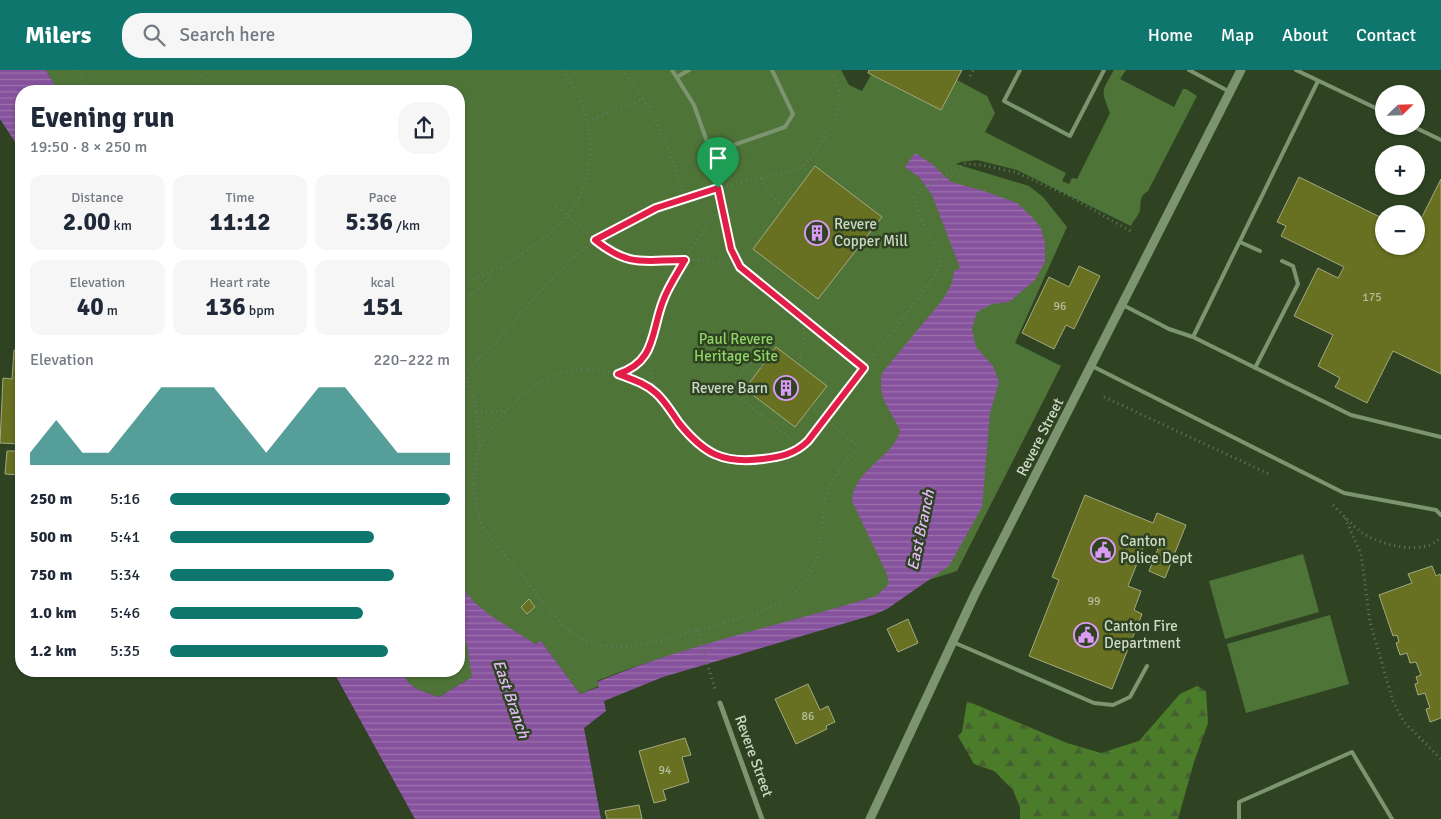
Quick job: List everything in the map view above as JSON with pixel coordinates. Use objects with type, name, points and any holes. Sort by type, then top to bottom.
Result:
[{"type":"street","name":"Revere Street","points":[[870,819],[975,594],[1241,70]]},
{"type":"street","name":"Revere Street","points":[[720,702],[762,819]]},
{"type":"lane","points":[[672,70],[694,105],[711,153],[785,127],[793,114],[772,70]]},
{"type":"lane","points":[[677,76],[688,70]]},
{"type":"lane","points":[[1020,70],[1004,101],[1070,136],[1104,70]]},
{"type":"lane","points":[[1189,70],[1230,92]]},
{"type":"lane","points":[[1296,70],[1375,108]]},
{"type":"lane","points":[[1193,338],[1318,81]]},
{"type":"lane","points":[[1425,132],[1441,140]]},
{"type":"lane","points":[[1240,242],[1260,251]]},
{"type":"lane","points":[[1255,368],[1298,284],[1293,266],[1282,261]]},
{"type":"lane","points":[[1123,305],[1169,329],[1193,338],[1351,415],[1441,437]]},
{"type":"lane","points":[[1092,366],[1344,493],[1436,510],[1441,515]]},
{"type":"lane","points":[[954,642],[1094,703],[1113,705],[1130,697],[1147,666]]},
{"type":"lane","points":[[1239,819],[1240,802],[1352,752],[1392,819]]},
{"type":"path","points":[[77,70],[86,85]]},
{"type":"path","points":[[193,85],[207,70]]},
{"type":"path","points":[[465,300],[500,268],[546,237],[567,217],[579,196],[587,174],[590,152],[588,121],[579,94],[562,70]]},
{"type":"path","points":[[622,70],[644,99],[662,134],[673,159],[684,198]]},
{"type":"path","points":[[465,372],[486,352],[540,290],[595,240],[656,208],[684,198],[802,167],[822,142],[838,109],[840,99],[830,70]]},
{"type":"path","points":[[970,76],[972,70]]},
{"type":"path","points":[[588,121],[644,99]]},
{"type":"path","points":[[711,153],[731,249],[738,266],[864,368]]},
{"type":"path","points":[[650,347],[651,372],[659,396],[695,441],[720,457],[744,460],[769,459],[789,454],[802,447],[826,419],[936,274],[940,265],[939,257],[914,203],[915,196],[944,176],[965,164],[982,165],[1015,172],[1069,196],[1132,232]]},
{"type":"path","points":[[761,178],[769,193],[781,204]]},
{"type":"path","points":[[556,207],[611,253],[627,259],[649,262],[704,260],[718,264],[738,266]]},
{"type":"path","points":[[618,374],[642,360],[650,347],[663,299],[685,260],[707,227],[722,209]]},
{"type":"path","points":[[465,281],[500,268]]},
{"type":"path","points":[[789,307],[802,322],[805,334],[804,348],[799,359]]},
{"type":"path","points":[[762,367],[752,360],[730,390],[802,447]]},
{"type":"path","points":[[659,396],[648,387],[618,374],[588,369],[558,374],[533,386],[507,409],[484,441],[479,453],[474,475],[474,498],[477,512],[485,530],[558,620],[570,631],[595,644],[621,646],[646,643],[748,617],[776,605],[796,591],[807,578],[819,550],[828,491],[839,470],[858,447],[811,406]]},
{"type":"path","points":[[465,376],[476,412],[479,453]]},
{"type":"path","points":[[1104,397],[1209,448],[1272,475]]},
{"type":"path","points":[[476,412],[496,412],[507,409]]},
{"type":"path","points":[[1331,504],[1362,532],[1380,541],[1415,548],[1429,546],[1441,538]]},
{"type":"path","points":[[1342,513],[1361,554],[1370,622],[1393,701],[1404,722],[1441,759]]},
{"type":"path","points":[[697,630],[720,702]]},
{"type":"green space","name":"Paul Revere Heritage Site","points":[[46,70],[841,70],[849,85],[862,91],[871,75],[941,110],[957,80],[987,96],[995,113],[985,132],[1066,173],[1062,181],[1069,184],[1072,178],[1077,179],[1110,113],[1104,91],[1114,70],[1126,70],[1120,79],[1174,107],[1183,89],[1197,96],[1148,191],[1142,197],[1139,212],[1131,226],[1017,170],[977,160],[956,164],[1029,186],[1043,197],[1067,227],[1015,343],[1061,366],[957,571],[642,664],[597,681],[599,686],[580,694],[541,641],[472,677],[439,697],[412,686],[405,677],[465,677],[465,85],[55,85]]},
{"type":"green space","points":[[1303,554],[1319,612],[1225,639],[1209,581]]},
{"type":"green space","points":[[1330,615],[1349,684],[1246,713],[1227,644]]},
{"type":"green space","points":[[1197,686],[1206,691],[1208,723],[1194,762],[1178,819],[1020,819],[1020,807],[1013,790],[994,771],[974,764],[958,736],[962,732],[967,701],[1067,743],[1101,753],[1139,741],[1180,694]]},
{"type":"water","points":[[0,70],[46,70],[55,85],[15,85],[15,142],[0,119]]},
{"type":"water","name":"East Branch","points":[[915,153],[932,164],[951,182],[1017,203],[1041,228],[1045,244],[1045,262],[1035,280],[1009,302],[992,304],[977,312],[972,329],[976,347],[993,366],[999,382],[990,413],[982,507],[949,566],[887,609],[873,615],[663,677],[604,701],[606,711],[584,728],[601,819],[415,819],[336,677],[405,677],[412,686],[439,697],[472,677],[465,641],[465,591],[474,602],[491,616],[535,644],[541,641],[580,694],[599,687],[597,682],[665,657],[876,596],[886,587],[889,583],[886,572],[852,501],[854,490],[866,471],[890,448],[900,430],[883,396],[881,389],[882,373],[944,298],[952,283],[954,271],[960,268],[932,195],[920,178],[905,167]]},
{"type":"building","points":[[869,70],[962,70],[941,110],[868,73]]},
{"type":"building","name":"Revere Copper Mill","points":[[815,166],[882,217],[818,299],[753,249]]},
{"type":"building","points":[[1299,177],[1375,215],[1375,255],[1425,255],[1425,211],[1441,179],[1441,374],[1393,351],[1367,403],[1335,387],[1340,378],[1318,366],[1333,335],[1294,316],[1318,268],[1338,278],[1344,267],[1281,236],[1286,226],[1277,222]]},
{"type":"building","points":[[1079,266],[1100,276],[1074,329],[1066,325],[1054,349],[1022,333],[1049,277],[1069,287]]},
{"type":"building","name":"Revere Barn","points":[[776,347],[827,386],[795,427],[745,389]]},
{"type":"building","points":[[14,350],[15,444],[0,443],[3,378],[12,379]]},
{"type":"building","points":[[7,451],[15,451],[15,475],[5,474]]},
{"type":"building","points":[[1085,495],[1153,523],[1157,513],[1186,525],[1165,578],[1149,571],[1159,546],[1146,541],[1128,586],[1141,591],[1134,610],[1142,614],[1112,689],[1029,656],[1059,580],[1052,577]]},
{"type":"building","points":[[1432,566],[1436,576],[1440,574],[1441,576],[1441,718],[1430,722],[1426,709],[1430,708],[1425,693],[1418,695],[1415,684],[1418,683],[1416,677],[1421,675],[1416,662],[1410,663],[1407,653],[1400,655],[1396,643],[1399,642],[1397,635],[1393,636],[1379,595],[1412,583],[1408,574]]},
{"type":"building","points":[[529,599],[535,607],[527,614],[521,607]]},
{"type":"building","points":[[908,619],[918,643],[898,652],[887,629]]},
{"type":"building","points":[[808,684],[820,710],[828,706],[835,722],[826,726],[827,729],[796,744],[775,699]]},
{"type":"building","points":[[685,738],[691,755],[682,757],[689,782],[663,790],[666,800],[654,803],[639,751]]},
{"type":"building","points":[[639,805],[642,819],[607,819],[605,811]]},
{"type":"place","name":"Revere Copper Mill","points":[[817,233]]},
{"type":"place","name":"Revere Barn","points":[[786,388]]},
{"type":"place","name":"Canton Police Dept","points":[[1103,550]]},
{"type":"place","name":"Canton Fire Department","points":[[1086,635]]},
{"type":"route","points":[[718,188],[731,249],[740,267],[864,368],[808,441],[798,450],[778,457],[757,460],[734,460],[717,456],[690,436],[656,393],[642,384],[618,374],[635,366],[646,355],[650,347],[663,299],[685,260],[649,262],[627,259],[611,253],[595,240],[656,208],[718,188]]}]
